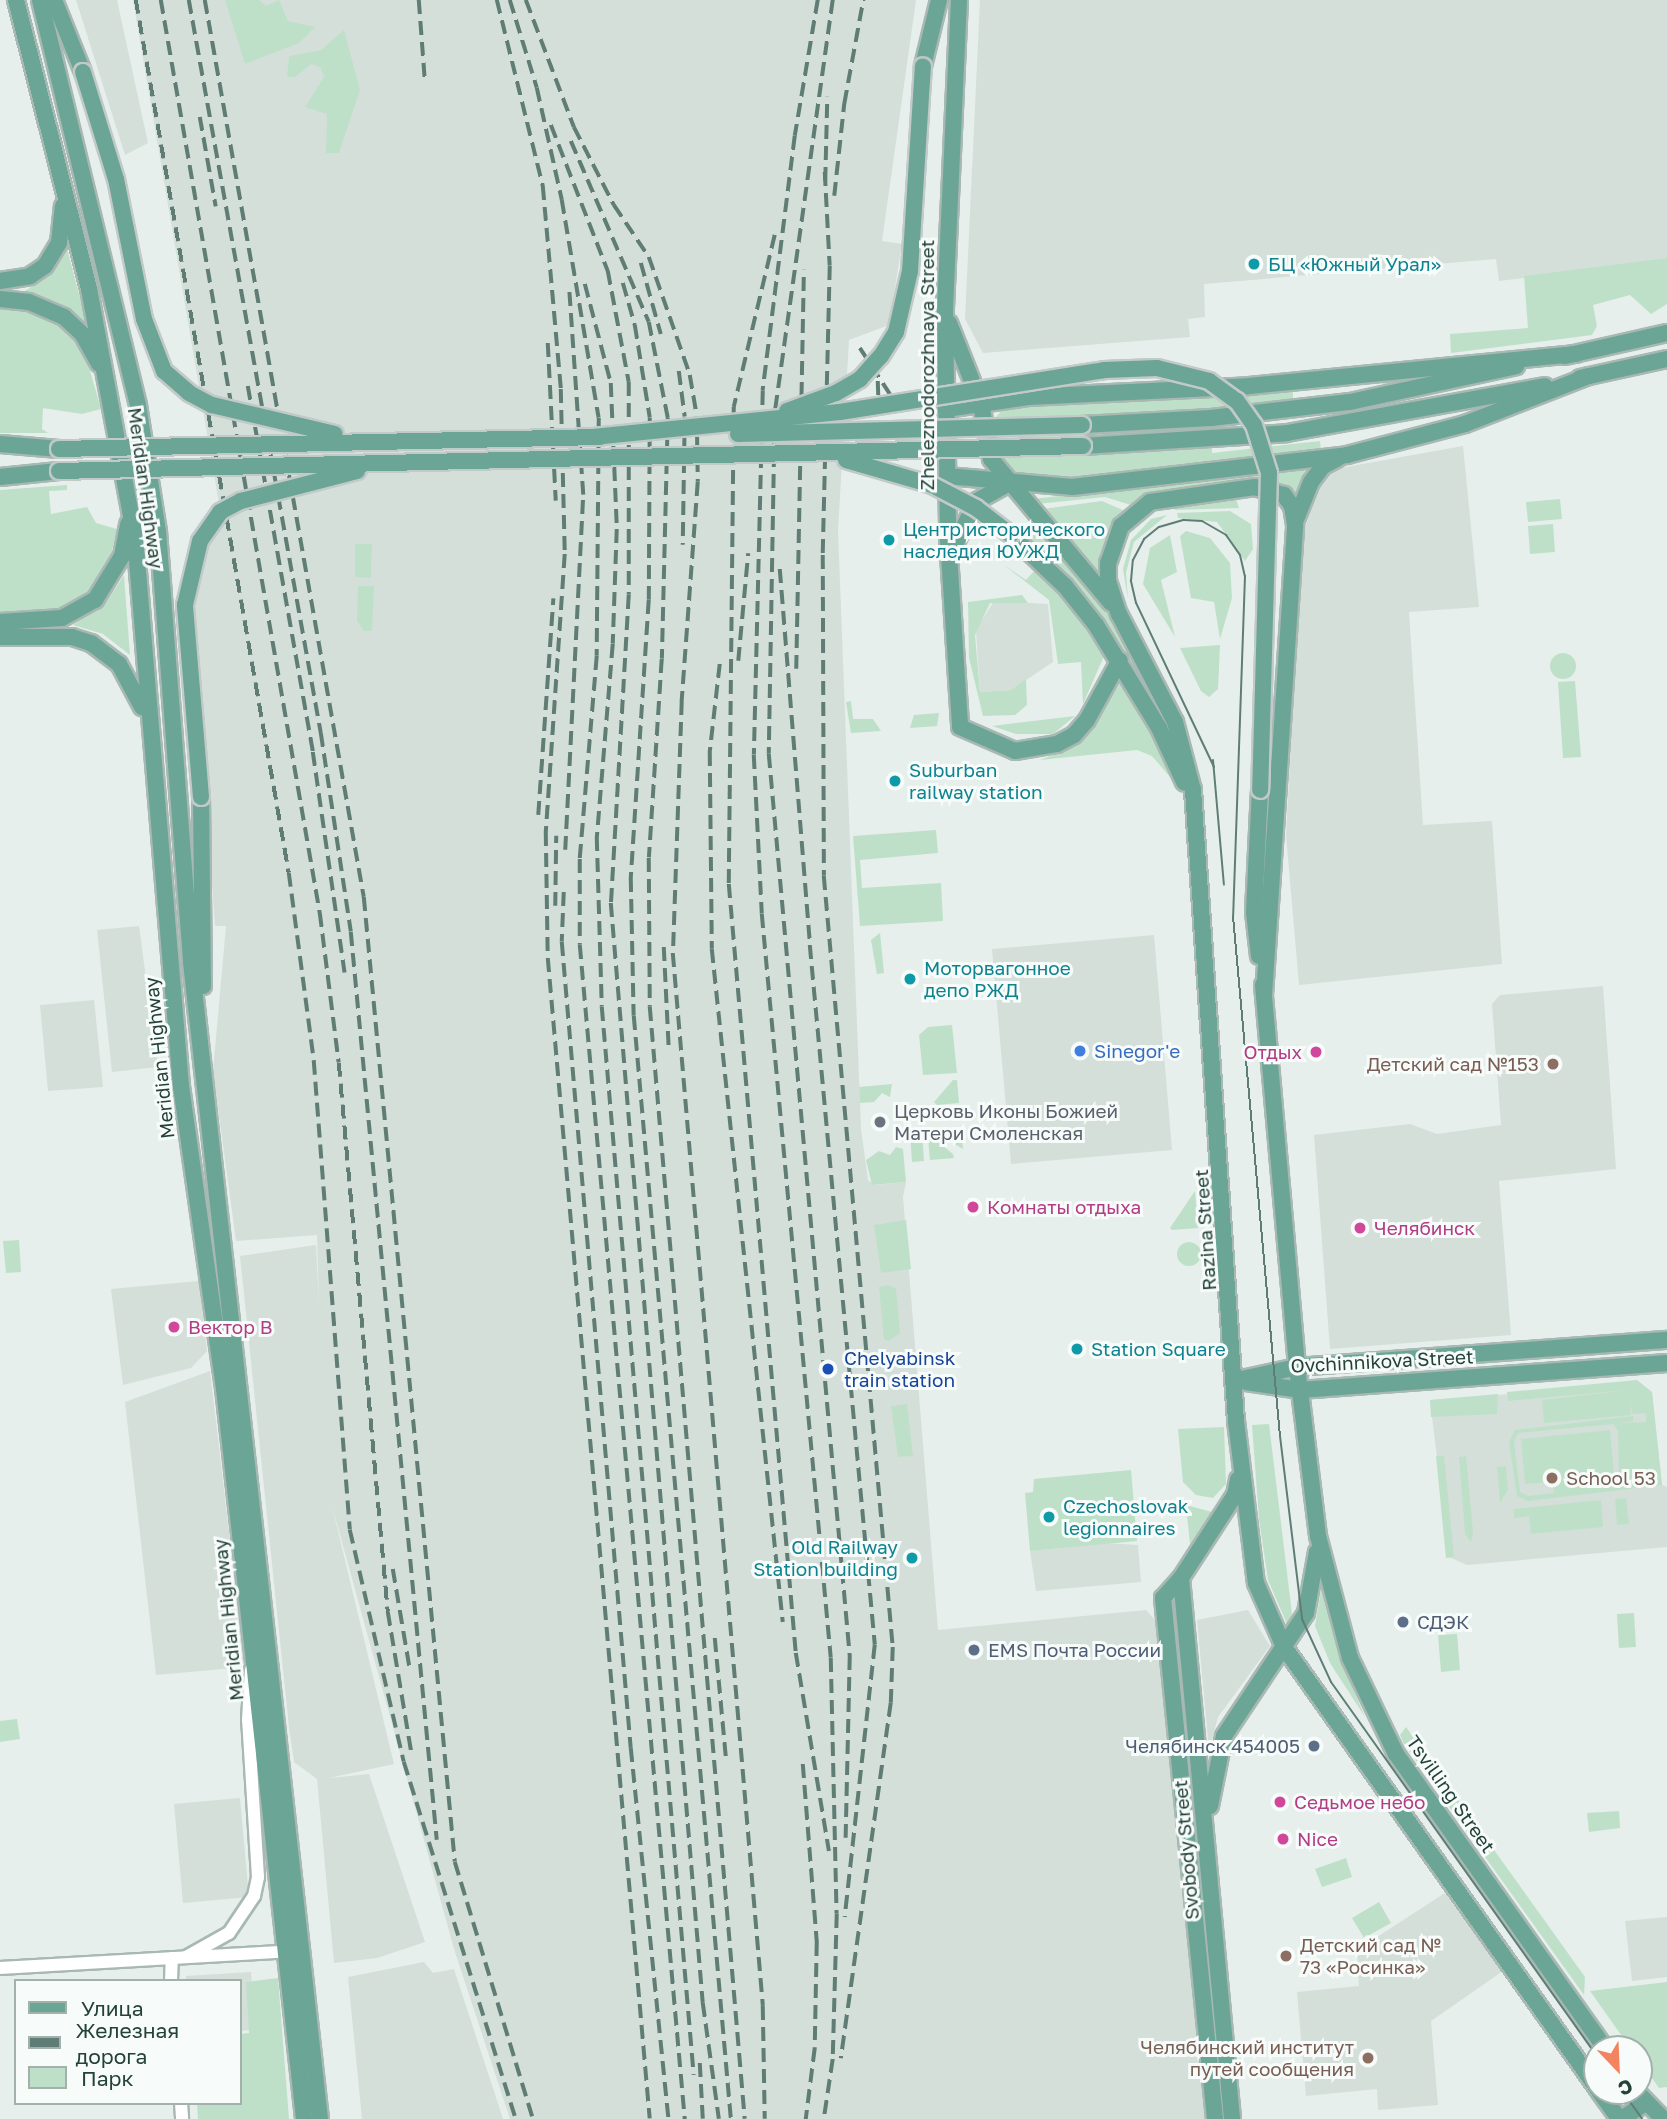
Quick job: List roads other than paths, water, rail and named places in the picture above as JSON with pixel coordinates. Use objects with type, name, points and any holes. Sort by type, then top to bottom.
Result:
[{"type":"main road","name":"Meridian Highway","points":[[16,0],[109,384],[130,501],[181,1086],[224,1388],[253,1661],[320,2119]]},
{"type":"main road","name":"Meridian Highway","points":[[40,0],[118,317],[149,471],[162,561],[177,828],[294,1951],[304,2119]]},
{"type":"main road","points":[[54,0],[83,72],[119,191],[151,343],[167,374],[200,400],[238,414],[314,432],[396,441]]},
{"type":"main road","points":[[744,424],[848,387],[889,344],[902,314],[910,271],[923,66],[939,0]]},
{"type":"main road","name":"Zheleznodorozhnaya Street","points":[[959,0],[945,311],[949,556],[960,727],[1015,751],[1057,744],[1074,735],[1087,720],[1120,660]]},
{"type":"main road","points":[[0,281],[30,276],[49,261],[61,236],[64,193]]},
{"type":"main road","points":[[0,299],[29,302],[64,317],[91,348],[109,384]]},
{"type":"main road","points":[[945,311],[981,404],[991,459],[1119,614]]},
{"type":"main road","points":[[0,450],[1082,425],[1211,418],[1350,402],[1667,333]]},
{"type":"main road","points":[[946,409],[1028,397],[1249,386],[1576,354]]},
{"type":"main road","points":[[0,474],[1083,446],[1287,433],[1400,415],[1667,359]]},
{"type":"main road","points":[[593,437],[744,424],[1118,369],[1183,372],[1226,391],[1254,425],[1271,499],[1254,912],[1264,995],[1297,1367],[1318,1536],[1311,1597],[1284,1647],[1224,1735],[1206,1831]]},
{"type":"main road","points":[[947,476],[1072,487],[1347,455],[1446,430],[1589,376]]},
{"type":"main road","points":[[0,444],[59,449]]},
{"type":"main road","points":[[1295,525],[1317,472],[1347,455]]},
{"type":"main road","points":[[689,456],[863,462],[954,495],[1012,535],[1065,586],[1120,660],[1170,749],[1193,804]]},
{"type":"main road","points":[[204,1073],[201,797],[185,605],[190,567],[204,532],[220,512],[250,498],[412,462]]},
{"type":"main road","points":[[949,556],[976,501],[1010,483]]},
{"type":"main road","points":[[1119,614],[1108,581],[1110,549],[1121,526],[1150,502],[1269,488],[1289,501],[1295,525],[1264,995]]},
{"type":"main road","points":[[0,622],[62,618],[94,600],[122,556],[130,501]]},
{"type":"main road","name":"Razina Street","points":[[1119,614],[1175,722],[1191,774],[1237,1381],[1241,1470],[1256,1583],[1284,1647]]},
{"type":"main road","points":[[0,637],[72,637],[102,649],[127,676],[148,723]]},
{"type":"main road","name":"Ovchinnikova Street","points":[[1237,1381],[1297,1367],[1667,1340]]},
{"type":"main road","name":"Ovchinnikova Street","points":[[1237,1381],[1300,1390],[1667,1363]]},
{"type":"main road","points":[[1181,1578],[1235,1494],[1241,1470]]},
{"type":"main road","name":"Tsvilling Street","points":[[1318,1536],[1350,1658],[1391,1745],[1596,2035]]},
{"type":"main road","name":"Svobody Street","points":[[1181,1578],[1163,1598],[1215,2119]]},
{"type":"main road","name":"Svobody Street","points":[[1181,1578],[1232,2119]]},
{"type":"main road","points":[[1284,1647],[1583,2069]]},
{"type":"main road","points":[[1609,2105],[1620,2119],[1633,2105]]},
{"type":"main road","points":[[1650,2105],[1663,2119]]},
{"type":"street","points":[[186,1957],[229,1933],[254,1896],[258,1877],[247,1694],[253,1661]]},
{"type":"street","points":[[0,1968],[294,1951]]},
{"type":"street","points":[[171,1979],[172,1958]]},
{"type":"tram line","points":[[1214,767],[1136,603],[1131,581],[1133,560],[1144,539],[1159,527],[1184,520],[1202,521],[1226,535],[1240,555],[1245,576],[1233,916],[1280,1436],[1302,1619],[1331,1682],[1583,2036]]},
{"type":"tram line","points":[[1213,760],[1224,885]]},
{"type":"tram line","points":[[1632,2105],[1642,2119]]},
{"type":"railway","points":[[136,0],[289,873],[314,1061],[350,1530],[404,1762],[516,2119]]},
{"type":"railway","points":[[161,0],[320,913],[339,1063],[388,1612],[412,1755]]},
{"type":"railway","points":[[189,0],[321,733],[351,932],[437,1840]]},
{"type":"railway","points":[[205,0],[364,897],[455,1862],[533,2119]]},
{"type":"railway","points":[[419,0],[425,79]]},
{"type":"railway","points":[[497,0],[543,186],[561,389],[565,554],[546,832],[548,958],[650,2119]]},
{"type":"railway","points":[[510,0],[537,88],[562,200],[599,418],[597,656],[580,859],[580,945],[685,2119]]},
{"type":"railway","points":[[526,0],[574,127],[614,205],[649,257],[690,375],[697,416],[698,482],[682,701],[673,953],[763,2006],[765,2119]]},
{"type":"railway","points":[[818,0],[795,136],[763,391],[754,755],[762,914],[831,1658],[837,1914],[833,2059],[824,2119]]},
{"type":"railway","points":[[833,0],[775,411],[769,754],[850,1656],[846,1838]]},
{"type":"railway","points":[[834,196],[844,104],[863,0]]},
{"type":"railway","points":[[825,181],[827,97]]},
{"type":"railway","points":[[200,117],[216,207]]},
{"type":"railway","points":[[551,125],[608,271],[629,382],[629,595],[611,903],[703,2003],[719,2119]]},
{"type":"railway","points":[[571,141],[649,322],[668,418],[662,659],[649,858],[650,1007],[745,2119]]},
{"type":"railway","points":[[825,172],[830,266],[823,555],[824,876],[893,1647],[891,1703],[841,2059]]},
{"type":"railway","points":[[775,235],[734,407],[729,884],[796,1653],[829,1851]]},
{"type":"railway","points":[[641,263],[661,334]]},
{"type":"railway","points":[[796,669],[804,270]]},
{"type":"railway","points":[[623,283],[635,325],[650,418],[649,600],[631,878],[634,1016],[731,2119]]},
{"type":"railway","points":[[585,284],[611,383],[617,529],[613,644],[597,837],[602,1007],[694,2075]]},
{"type":"railway","points":[[565,850],[583,495],[569,288]]},
{"type":"railway","points":[[548,343],[556,501]]},
{"type":"railway","points":[[860,348],[903,414]]},
{"type":"railway","points":[[679,371],[685,417],[683,545]]},
{"type":"railway","points":[[878,381],[879,417]]},
{"type":"railway","points":[[248,386],[313,752],[345,973]]},
{"type":"railway","points":[[738,661],[748,553]]},
{"type":"railway","points":[[780,569],[810,945],[875,1645],[845,1917]]},
{"type":"railway","points":[[538,815],[553,599]]},
{"type":"railway","points":[[720,664],[710,752],[712,949],[783,1622]]},
{"type":"railway","points":[[555,906],[556,836]]},
{"type":"railway","points":[[564,892],[562,942],[631,1748],[669,2119]]},
{"type":"railway","points":[[664,947],[669,1048]]},
{"type":"railway","points":[[393,1569],[410,1669]]},
{"type":"railway","points":[[715,1638],[726,1757]]},
{"type":"railway","points":[[803,1764],[817,1942],[815,2048],[806,2119]]},
{"type":"railway","points":[[700,2063],[703,2119]]},
{"type":"place","name":"БЦ «Южный Урал»","points":[[1254,264]]},
{"type":"place","name":"Центр исторического наследия ЮУЖД","points":[[889,540]]},
{"type":"place","name":"Suburban railway station","points":[[895,781]]},
{"type":"place","name":"Моторвагонное депо РЖД","points":[[910,979]]},
{"type":"place","name":"Sinegor'e","points":[[1080,1051]]},
{"type":"place","name":"Отдых","points":[[1316,1052]]},
{"type":"place","name":"Детский сад №153","points":[[1553,1064]]},
{"type":"place","name":"Церковь Иконы Божией Матери Смоленская","points":[[880,1122]]},
{"type":"place","name":"Комнаты отдыха","points":[[973,1207]]},
{"type":"place","name":"Челябинск","points":[[1360,1228]]},
{"type":"place","name":"Вектор В","points":[[174,1327]]},
{"type":"place","name":"Station Square","points":[[1077,1349]]},
{"type":"place","name":"Chelyabinsk train station","points":[[828,1369]]},
{"type":"place","name":"School 53","points":[[1552,1478]]},
{"type":"place","name":"Czechoslovak legionnaires","points":[[1049,1517]]},
{"type":"place","name":"Old Railway Station building","points":[[912,1558]]},
{"type":"place","name":"СДЭК","points":[[1403,1622]]},
{"type":"place","name":"EMS Почта России","points":[[974,1650]]},
{"type":"place","name":"Челябинск 454005","points":[[1314,1746]]},
{"type":"place","name":"Седьмое небо","points":[[1280,1802]]},
{"type":"place","name":"Nice","points":[[1283,1839]]},
{"type":"place","name":"Детский сад № 73 «Росинка»","points":[[1286,1956]]},
{"type":"place","name":"Челябинский институт путей сообщения","points":[[1368,2058]]}]
